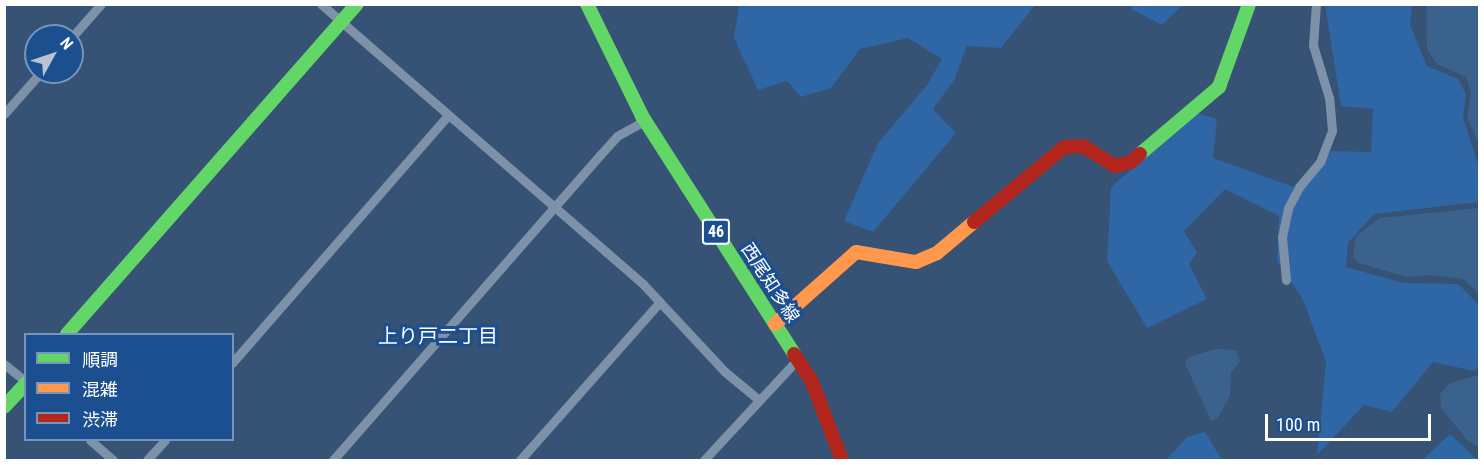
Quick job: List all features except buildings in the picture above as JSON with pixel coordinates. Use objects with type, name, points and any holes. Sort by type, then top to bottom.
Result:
[{"type":"street","points":[[83,24],[101,4]]},
{"type":"street","points":[[321,4],[555,207],[660,302],[724,371],[759,400]]},
{"type":"street","points":[[68,333],[357,4]]},
{"type":"street","name":"西尾知多線","points":[[587,4],[642,116],[798,359],[827,414],[842,460]]},
{"type":"street","points":[[775,324],[856,252],[916,261],[937,253],[1064,147],[1083,146],[1115,166],[1131,162],[1219,87],[1249,4]]},
{"type":"street","points":[[1286,280],[1282,237],[1288,208],[1299,187],[1320,162],[1332,130],[1331,106],[1313,45],[1316,4]]},
{"type":"street","points":[[4,114],[30,84]]},
{"type":"street","points":[[234,361],[448,116]]},
{"type":"street","points":[[333,460],[617,136],[639,124],[642,116]]},
{"type":"street","points":[[520,460],[660,302]]},
{"type":"street","points":[[704,460],[798,359]]},
{"type":"street","points":[[4,364],[24,381]]},
{"type":"street","points":[[4,407],[24,385]]},
{"type":"street","points":[[91,441],[113,460]]},
{"type":"street","points":[[147,460],[164,441]]},
{"type":"shaded area","points":[[739,4],[1035,5],[1001,48],[967,46],[954,80],[933,109],[956,133],[873,232],[844,221],[878,143],[927,85],[942,59],[908,38],[860,49],[831,88],[801,97],[787,81],[758,90],[734,38]]},
{"type":"shaded area","points":[[1133,4],[1183,5],[1162,25],[1131,9]]},
{"type":"shaded area","points":[[1325,5],[1412,5],[1410,25],[1427,66],[1458,79],[1466,94],[1463,118],[1479,167],[1479,202],[1374,214],[1348,243],[1346,267],[1404,283],[1458,284],[1479,305],[1479,366],[1474,371],[1433,362],[1392,412],[1364,405],[1317,455],[1326,362],[1303,300],[1277,260],[1279,216],[1225,189],[1184,231],[1197,253],[1189,264],[1207,299],[1147,328],[1107,261],[1111,187],[1197,113],[1217,119],[1213,158],[1302,190],[1331,151],[1371,152],[1373,109],[1341,106]]},
{"type":"shaded area","points":[[1426,5],[1479,5],[1479,143],[1467,118],[1471,92],[1466,77],[1437,64],[1427,49]]},
{"type":"shaded area","points":[[1479,208],[1479,294],[1463,279],[1430,275],[1406,277],[1359,263],[1353,257],[1356,236],[1380,218]]},
{"type":"shaded area","points":[[1216,349],[1236,350],[1240,362],[1231,372],[1230,396],[1217,419],[1211,421],[1185,363],[1188,357]]},
{"type":"shaded area","points":[[1479,375],[1479,447],[1468,441],[1441,408],[1440,394],[1450,383]]},
{"type":"shaded area","points":[[1205,432],[1222,460],[1166,460],[1187,437]]},
{"type":"shaded area","points":[[1450,434],[1478,460],[1422,460]]},
{"type":"traffic: fast","points":[[68,333],[357,4]]},
{"type":"traffic: fast","points":[[587,4],[642,116],[794,354]]},
{"type":"traffic: fast","points":[[1140,154],[1219,87],[1249,4]]},
{"type":"traffic: fast","points":[[4,407],[24,385]]},
{"type":"traffic: slow","points":[[775,324],[856,252],[916,262],[937,253],[974,222]]},
{"type":"traffic: jam","points":[[974,222],[1064,147],[1083,146],[1115,166],[1131,162],[1140,154]]},
{"type":"traffic: jam","points":[[794,354],[812,382],[842,460]]},
{"type":"district","name":"上り戸二丁目","points":[[438,336]]}]
